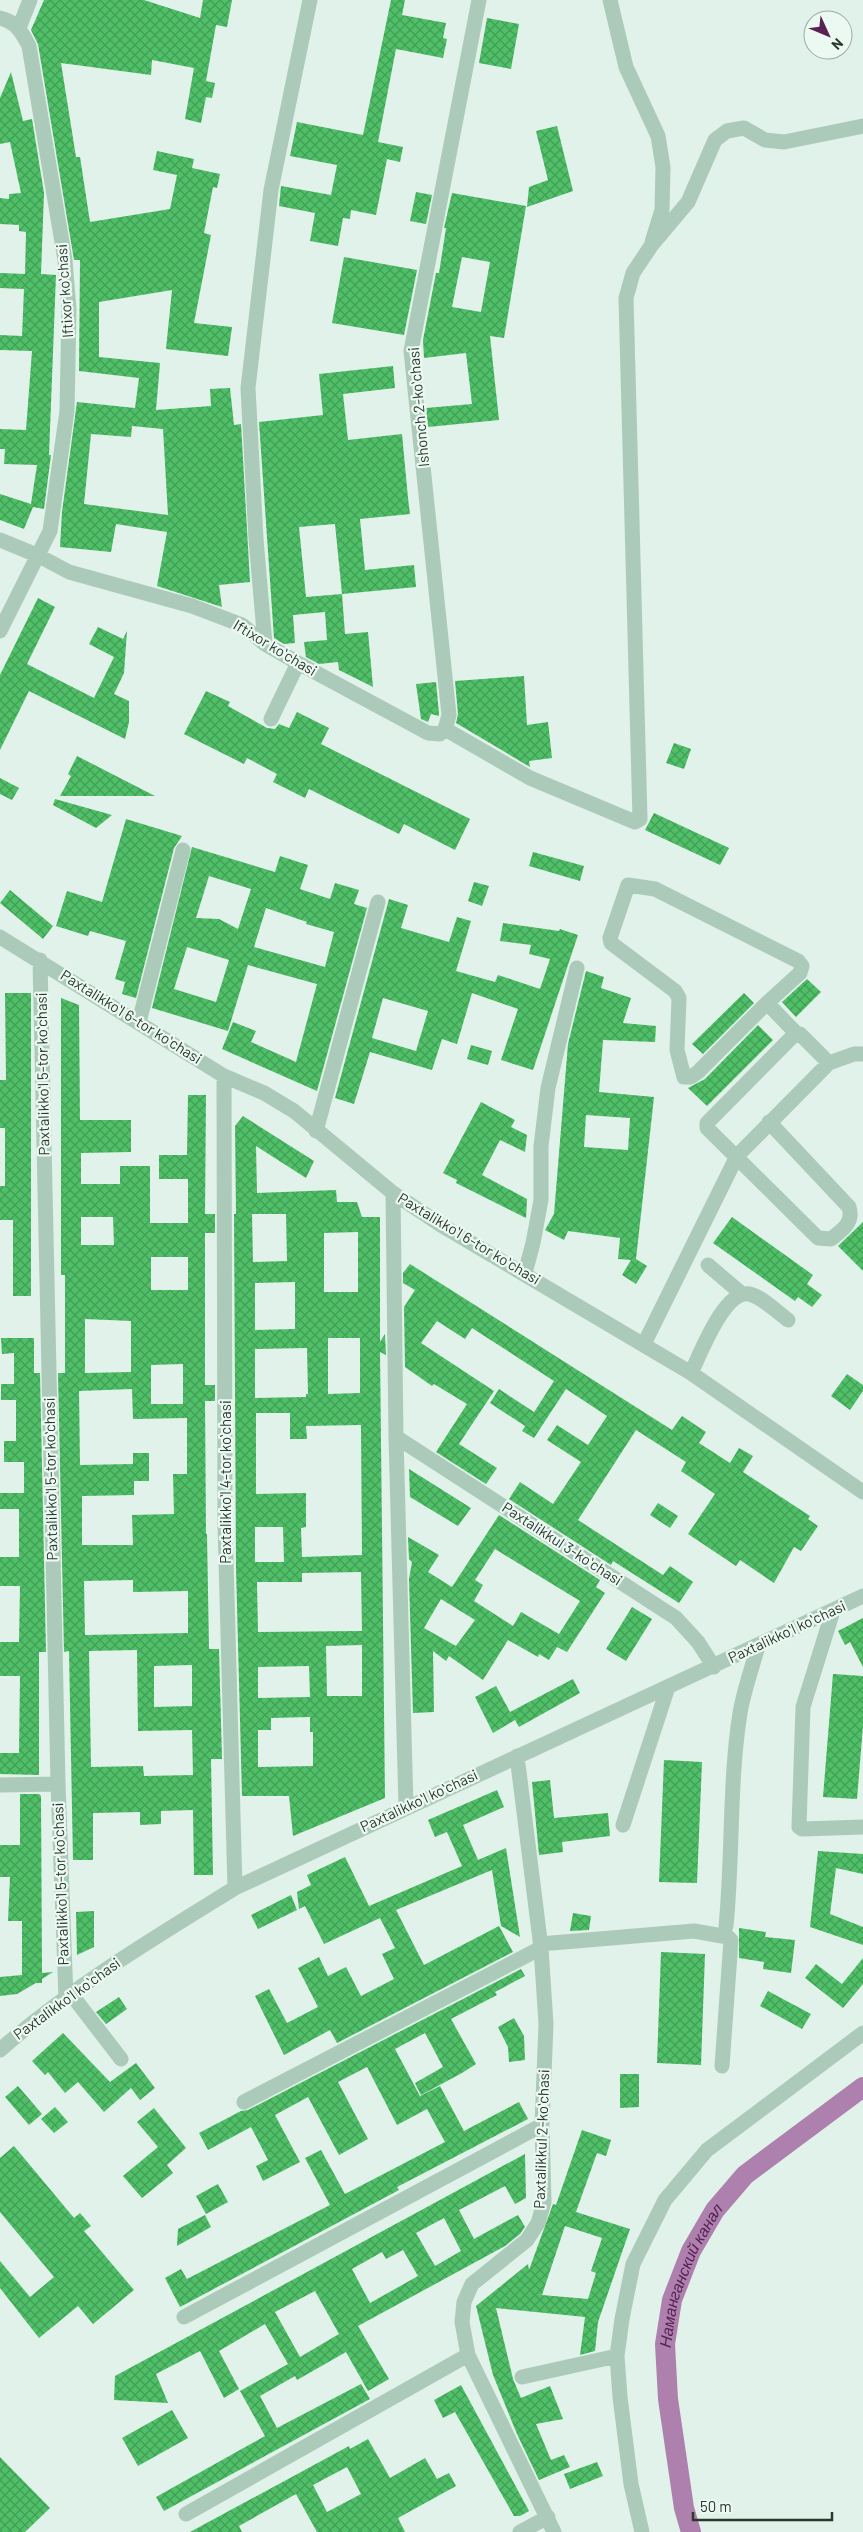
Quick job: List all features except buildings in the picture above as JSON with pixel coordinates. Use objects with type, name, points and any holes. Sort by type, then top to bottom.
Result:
[{"type":"street","points":[[0,18],[19,28],[30,0]]},
{"type":"street","points":[[265,644],[256,539],[248,388],[271,190],[310,0]]},
{"type":"street","name":"Ishonch 2-koʻchasi","points":[[446,728],[449,715],[411,351],[479,0]]},
{"type":"street","points":[[610,0],[626,67],[658,136],[663,168],[662,210],[651,246]]},
{"type":"street","name":"Iftixor koʻchasi","points":[[0,631],[50,531],[67,411],[69,309],[65,260],[29,46],[19,28]]},
{"type":"street","points":[[446,728],[530,778],[635,822],[640,819],[626,298],[633,273],[651,246],[671,225],[688,202],[715,140],[727,131],[744,128],[765,140],[784,142],[863,126]]},
{"type":"street","name":"Iftixor koʻchasi","points":[[0,540],[39,556],[69,572],[192,606],[242,625],[265,644],[428,733],[440,734],[446,728]]},
{"type":"street","points":[[271,719],[298,663]]},
{"type":"street","points":[[139,1022],[182,850]]},
{"type":"street","points":[[628,885],[655,889],[798,961],[802,966],[800,973],[768,1003],[698,1072],[691,1077],[684,1077],[678,1050],[679,998],[674,991],[611,943],[610,938],[628,885]]},
{"type":"street","points":[[316,1131],[378,902]]},
{"type":"street","name":"Paxtalikkoʻl 6-tor koʻchasi","points":[[0,937],[40,960],[224,1076],[264,1093],[294,1112],[393,1193],[441,1225],[692,1373],[863,1492]]},
{"type":"street","name":"Paxtalikkoʻl 5-tor koʻchasi","points":[[40,960],[58,1784],[69,1996]]},
{"type":"street","points":[[525,1273],[541,1200],[541,1146],[548,1088],[577,968]]},
{"type":"street","points":[[768,1003],[796,1033],[800,1034],[830,1063]]},
{"type":"street","points":[[769,1122],[849,1208],[851,1215],[847,1225],[831,1239],[818,1238],[707,1128],[707,1123],[796,1033]]},
{"type":"street","points":[[644,1344],[737,1156],[830,1063],[854,1054],[863,1054]]},
{"type":"street","name":"Paxtalikkoʻl 4-tor koʻchasi","points":[[224,1076],[225,1524],[234,1888]]},
{"type":"street","points":[[393,1193],[396,1437],[406,1807]]},
{"type":"street","points":[[708,1265],[742,1294]]},
{"type":"street","points":[[692,1373],[726,1307],[742,1294],[750,1294],[788,1320]]},
{"type":"street","name":"Paxtalikkul 3-koʻchasi","points":[[396,1437],[676,1618],[698,1642],[714,1666]]},
{"type":"street","name":"Paxtalikkoʻl koʻchasi","points":[[0,2050],[69,1996],[152,1939],[234,1888],[863,1596]]},
{"type":"street","points":[[832,1611],[803,1706],[800,1827],[802,1829],[863,1827]]},
{"type":"street","points":[[726,1926],[730,1883],[732,1797],[740,1711],[758,1646]]},
{"type":"street","points":[[623,1825],[668,1687]]},
{"type":"street","name":"Paxtalikkul 2-koʻchasi","points":[[516,1756],[540,1946],[546,2024],[542,2125],[544,2202],[538,2223],[528,2240],[472,2284],[464,2302],[462,2322],[468,2355],[554,2532]]},
{"type":"street","points":[[0,1785],[58,1784]]},
{"type":"street","points":[[244,2102],[540,1946],[694,1931],[728,1937],[731,1940],[722,2066]]},
{"type":"street","points":[[69,1996],[121,2059]]},
{"type":"street","points":[[642,2532],[631,2484],[617,2356],[633,2264],[665,2200],[707,2150],[863,2033]]},
{"type":"street","points":[[184,2318],[542,2125]]},
{"type":"street","points":[[186,2514],[468,2355]]},
{"type":"street","points":[[522,2377],[617,2356]]},
{"type":"street","points":[[520,2532],[548,2517]]},
{"type":"waterway","name":"Наманганский канал","points":[[691,2532],[684,2508],[668,2399],[665,2344],[672,2300],[691,2251],[715,2210],[745,2175],[863,2087]]}]
